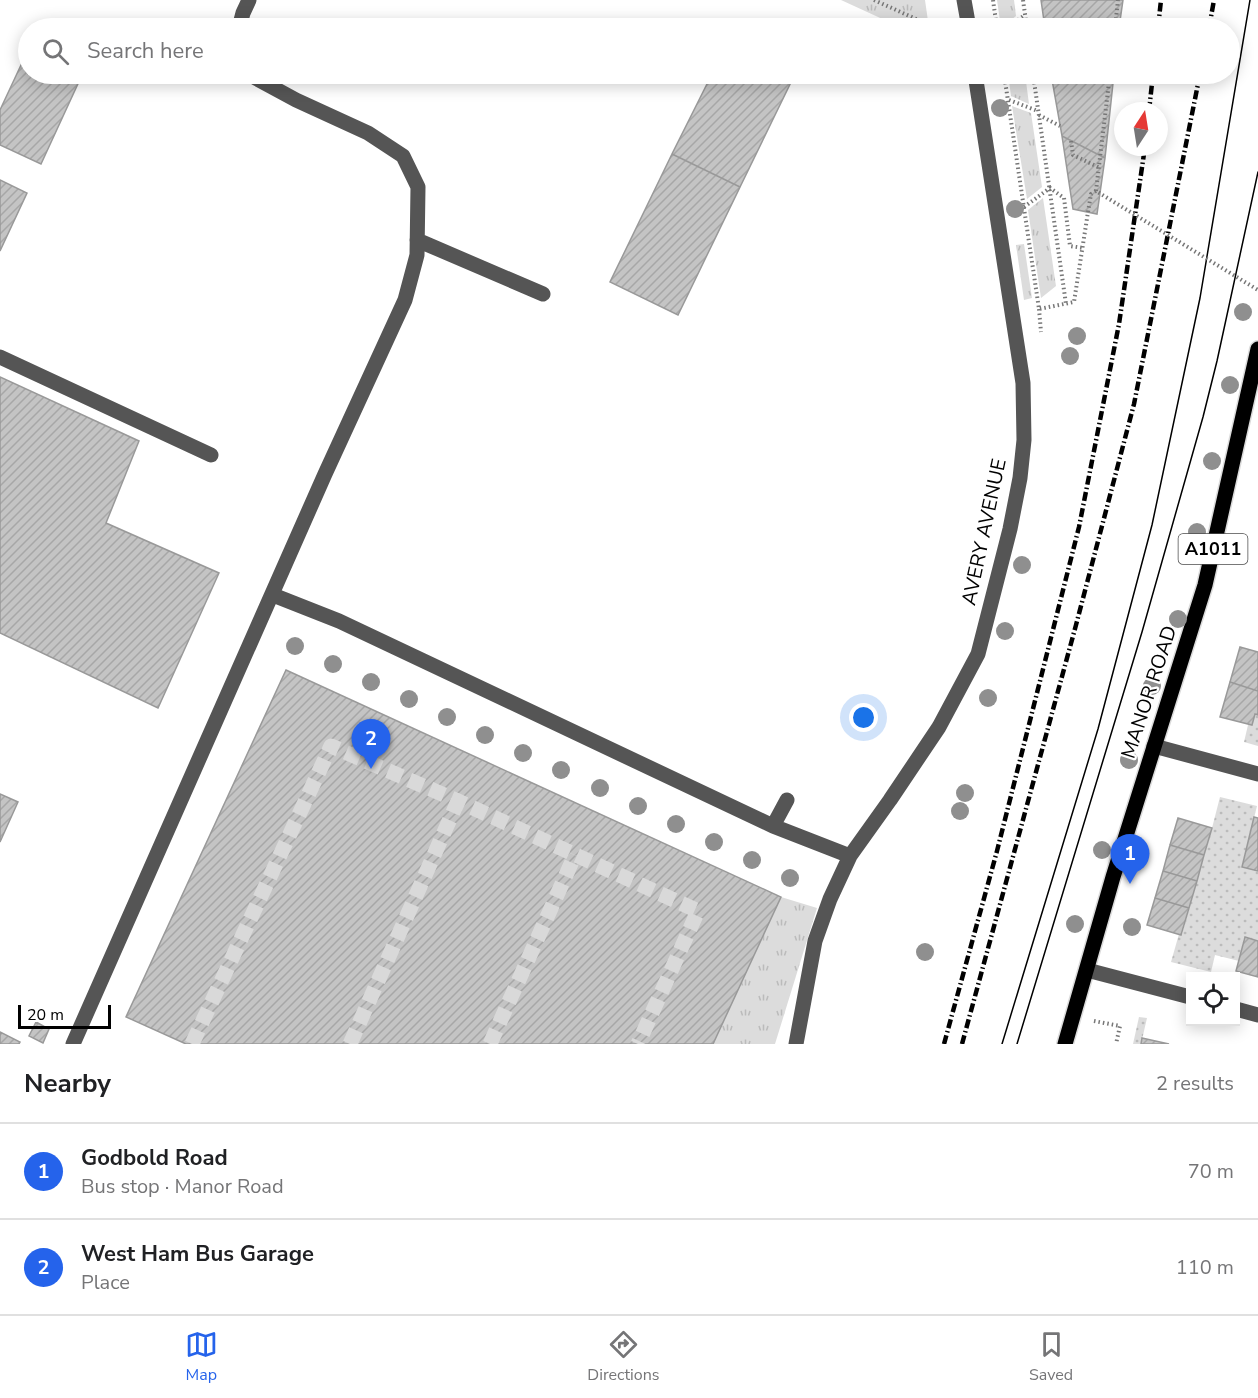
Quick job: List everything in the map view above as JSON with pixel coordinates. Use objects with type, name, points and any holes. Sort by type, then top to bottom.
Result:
[{"type":"main road","name":"MANOR ROAD","points":[[1065,1044],[1113,877],[1205,585],[1258,349]]},
{"type":"street","points":[[242,18],[249,0]]},
{"type":"street","points":[[964,0],[967,18]]},
{"type":"street","points":[[73,1044],[405,300],[417,255],[418,187],[403,156],[368,133],[267,84]]},
{"type":"street","name":"AVERY AVENUE","points":[[796,1044],[816,941],[830,899],[850,856],[939,727],[978,654],[1010,529],[1020,478],[1024,440],[1023,383],[977,84]]},
{"type":"street","points":[[417,240],[543,294]]},
{"type":"street","points":[[0,357],[211,455]]},
{"type":"street","points":[[273,595],[339,621],[773,826],[850,856]]},
{"type":"street","points":[[1154,746],[1258,774]]},
{"type":"street","points":[[773,826],[787,800]]},
{"type":"street","points":[[1087,970],[1186,997]]},
{"type":"street","points":[[1240,1010],[1258,1015]]},
{"type":"path","points":[[874,0],[914,18]]},
{"type":"path","points":[[993,0],[996,18]]},
{"type":"path","points":[[1023,0],[1025,18]]},
{"type":"path","points":[[1116,18],[1118,0]]},
{"type":"path","points":[[1021,18],[1025,15]]},
{"type":"path","points":[[1006,84],[1038,309],[1074,302],[1091,194],[1096,191],[1100,168],[1109,84]]},
{"type":"path","points":[[1034,84],[1066,304]]},
{"type":"path","points":[[1008,100],[1060,126]]},
{"type":"path","points":[[1071,141],[1072,155],[1100,168]]},
{"type":"path","points":[[1024,207],[1050,188]]},
{"type":"path","points":[[1050,188],[1064,198],[1070,246],[1083,248]]},
{"type":"path","points":[[1096,191],[1258,290]]},
{"type":"path","points":[[1094,1021],[1120,1026],[1116,1044]]},
{"type":"green space","points":[[841,0],[925,0],[928,18],[880,18]]},
{"type":"green space","points":[[997,0],[1014,0],[1016,16],[1000,18]]},
{"type":"green space","points":[[1009,84],[1026,84],[1029,104],[1011,96]]},
{"type":"green space","points":[[1012,106],[1031,113],[1042,187],[1027,199]]},
{"type":"green space","points":[[1043,198],[1056,286],[1041,298],[1028,210]]},
{"type":"green space","points":[[1024,244],[1032,298],[1024,300],[1016,245]]},
{"type":"green space","points":[[1255,714],[1258,715],[1258,746],[1244,742],[1248,725],[1252,725]]},
{"type":"green space","points":[[1220,797],[1257,806],[1242,866],[1258,871],[1258,941],[1244,938],[1239,961],[1215,955],[1211,972],[1171,962],[1179,934],[1182,934]]},
{"type":"green space","points":[[781,897],[817,908],[775,1044],[713,1044]]},
{"type":"green space","points":[[1139,1017],[1147,1018],[1141,1044],[1133,1044]]},
{"type":"building","points":[[1041,0],[1123,0],[1120,18],[1044,18]]},
{"type":"building","points":[[18,71],[18,84],[78,84],[41,164],[0,145],[0,110]]},
{"type":"building","points":[[707,84],[790,84],[740,187],[672,154]]},
{"type":"building","points":[[1053,84],[1113,84],[1105,158],[1062,136]]},
{"type":"building","points":[[1062,136],[1105,158],[1097,214],[1073,209]]},
{"type":"building","points":[[672,154],[740,187],[678,315],[610,282]]},
{"type":"building","points":[[0,180],[27,193],[0,251]]},
{"type":"building","points":[[0,377],[139,441],[106,523],[219,573],[158,708],[0,633]]},
{"type":"building","points":[[1240,647],[1258,652],[1258,691],[1230,682]]},
{"type":"building","points":[[286,670],[781,897],[713,1044],[186,1044],[126,1017]]},
{"type":"building","points":[[1230,682],[1258,691],[1258,715],[1255,714],[1252,725],[1220,717]]},
{"type":"building","points":[[0,794],[18,802],[0,842]]},
{"type":"building","points":[[1254,817],[1258,818],[1258,871],[1242,867]]},
{"type":"building","points":[[1178,818],[1212,828],[1204,855],[1170,845]]},
{"type":"building","points":[[1170,845],[1204,855],[1197,881],[1163,871]]},
{"type":"building","points":[[1163,871],[1197,881],[1189,908],[1155,898]]},
{"type":"building","points":[[1155,898],[1189,908],[1181,935],[1147,925]]},
{"type":"building","points":[[1245,937],[1258,941],[1258,977],[1236,971]]},
{"type":"building","points":[[36,1022],[49,1029],[43,1043],[29,1036]]},
{"type":"building","points":[[0,1032],[20,1042],[19,1044],[0,1044]]},
{"type":"building","points":[[1142,1038],[1169,1044],[1141,1044]]},
{"type":"tunnel","points":[[192,1044],[331,746],[458,801],[698,911],[638,1044]]},
{"type":"tunnel","points":[[350,1044],[458,801]]},
{"type":"tunnel","points":[[490,1044],[575,855]]},
{"type":"tram line","points":[[1240,60],[1250,0]]},
{"type":"tram line","points":[[1002,1044],[1098,729],[1152,525],[1200,298],[1236,84]]},
{"type":"tram line","points":[[1017,1044],[1142,632],[1203,417],[1258,172]]},
{"type":"railway","points":[[1159,18],[1161,0]]},
{"type":"railway","points":[[1211,18],[1214,0]]},
{"type":"railway","points":[[1150,102],[1152,84]]},
{"type":"railway","points":[[962,1044],[1134,404],[1198,84]]},
{"type":"railway","points":[[944,1044],[997,851],[1079,527],[1119,324],[1144,156]]},
{"type":"place","name":"West Ham Bus Garage","points":[[371,769]]},
{"type":"place","name":"Godbold Road","points":[[1130,884]]}]
